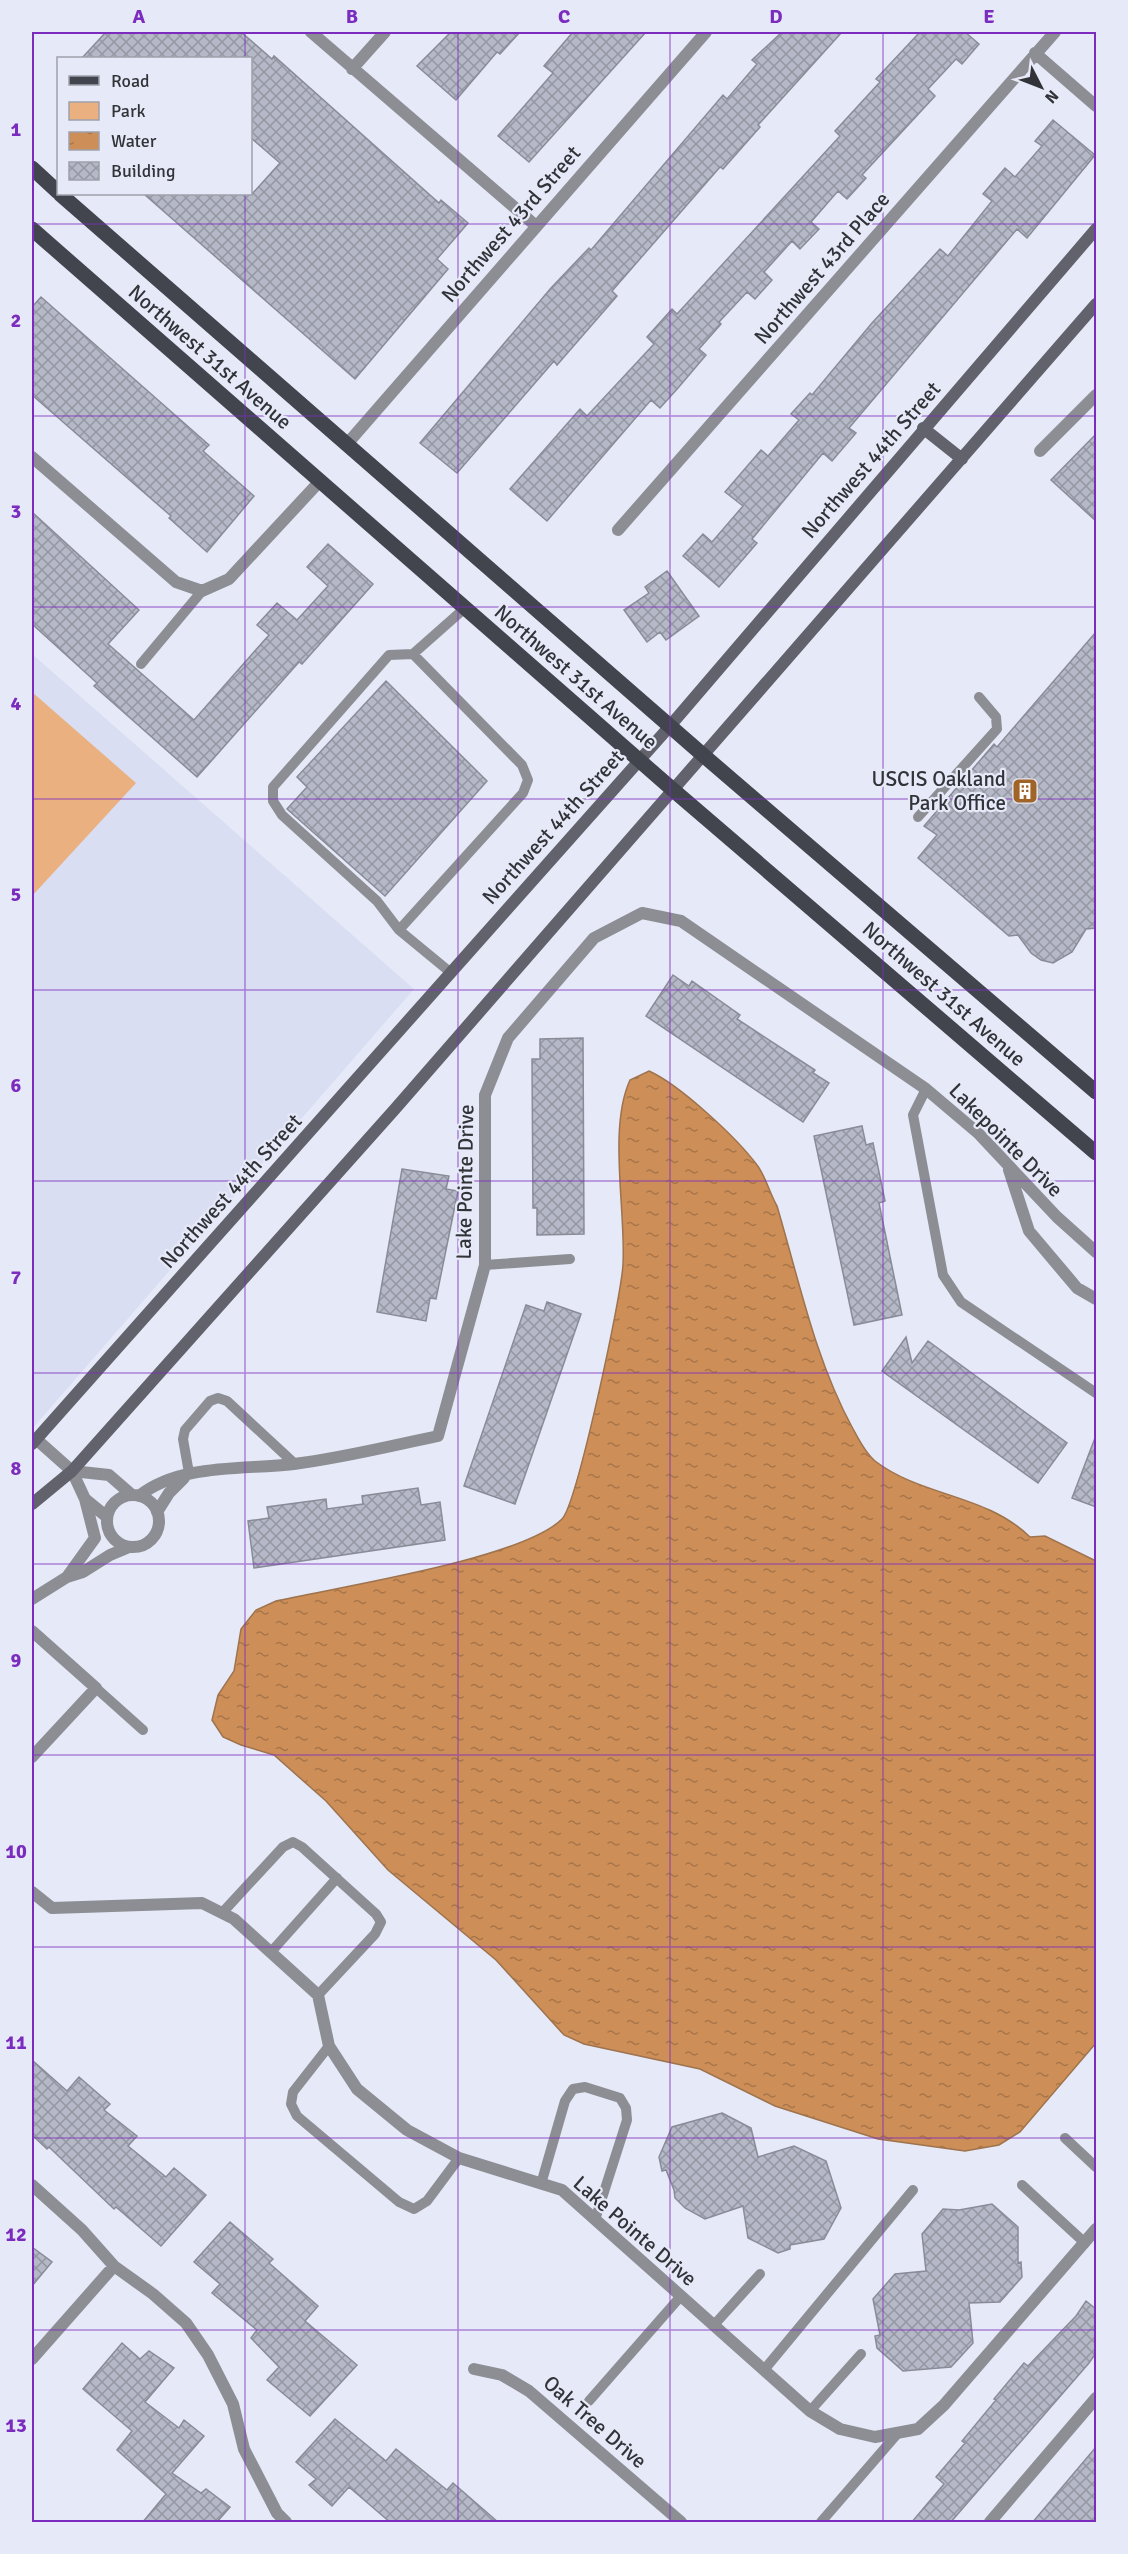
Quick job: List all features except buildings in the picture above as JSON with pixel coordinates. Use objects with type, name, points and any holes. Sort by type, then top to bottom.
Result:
[{"type":"main road","name":"Northwest 31st Avenue","points":[[32,168],[57,191]]},
{"type":"main road","name":"Northwest 31st Avenue","points":[[61,195],[670,726],[1096,1092]]},
{"type":"main road","name":"Northwest 31st Avenue","points":[[32,229],[672,789],[1096,1153]]},
{"type":"street","points":[[311,32],[535,225]]},
{"type":"street","points":[[352,69],[385,32]]},
{"type":"street","name":"Northwest 43rd Street","points":[[347,444],[535,225],[706,32]]},
{"type":"street","name":"Northwest 43rd Place","points":[[618,530],[1055,32]]},
{"type":"street","points":[[1035,53],[1096,106]]},
{"type":"street","name":"Northwest 44th Street","points":[[34,1441],[670,726],[923,428],[1096,229]]},
{"type":"street","points":[[32,1504],[72,1471],[395,1109],[1096,304]]},
{"type":"street","points":[[1040,451],[1096,395]]},
{"type":"street","points":[[923,428],[962,459]]},
{"type":"street","points":[[32,457],[176,582],[202,591],[229,579],[320,481]]},
{"type":"street","name":"Lake Pointe Drive","points":[[107,1517],[119,1499],[136,1496],[151,1486],[189,1473],[295,1464],[438,1436],[485,1265],[485,1095],[508,1038],[594,938],[642,913],[681,921],[854,1041]]},
{"type":"street","name":"Lakepointe Drive","points":[[854,1041],[926,1089],[978,1133],[1057,1217],[1096,1252]]},
{"type":"street","points":[[1008,1166],[1029,1231],[1077,1288],[1096,1299]]},
{"type":"street","points":[[34,1441],[72,1471],[85,1499],[95,1538],[101,1550],[110,1555]]},
{"type":"street","points":[[32,1599],[67,1577],[83,1572],[110,1555],[129,1547],[144,1545],[155,1535],[158,1527],[157,1512],[150,1502],[136,1496],[109,1475],[72,1471]]},
{"type":"street","points":[[157,1512],[175,1485],[189,1473]]},
{"type":"street","points":[[85,1499],[107,1517],[111,1537],[129,1547]]},
{"type":"street","points":[[67,1577],[95,1538]]},
{"type":"street","points":[[32,1631],[96,1688],[32,1757]]},
{"type":"street","points":[[32,1892],[52,1908],[202,1904],[234,1918],[318,1995]]},
{"type":"street","name":"Lake Pointe Drive","points":[[318,1995],[329,2046],[357,2089],[407,2130],[459,2158],[562,2190],[810,2411],[840,2429],[875,2437],[918,2429],[944,2405],[1096,2229]]},
{"type":"street","points":[[32,2185],[82,2230],[114,2266],[153,2294],[186,2323],[208,2355],[234,2404],[244,2449],[278,2513],[286,2523]]},
{"type":"street","points":[[32,2359],[114,2266]]},
{"type":"street","name":"Oak Tree Drive","points":[[474,2369],[502,2375],[522,2386],[681,2523]]},
{"type":"street","points":[[990,2523],[1096,2398]]},
{"type":"lane","points":[[141,664],[202,591]]},
{"type":"lane","points":[[450,972],[399,930],[377,901],[282,814],[273,801],[273,787],[389,655],[413,654],[465,608]]},
{"type":"lane","points":[[399,930],[523,793],[528,780],[522,765],[413,654]]},
{"type":"lane","points":[[918,817],[996,729],[996,717],[979,697]]},
{"type":"lane","points":[[926,1089],[913,1115],[943,1275],[961,1302],[1096,1393]]},
{"type":"lane","points":[[485,1265],[570,1259]]},
{"type":"lane","points":[[189,1473],[183,1439],[185,1430],[210,1401],[218,1398],[227,1401],[295,1464]]},
{"type":"lane","points":[[96,1688],[143,1730]]},
{"type":"lane","points":[[222,1912],[283,1847],[293,1842],[337,1878],[376,1914],[381,1923],[375,1934],[318,1995]]},
{"type":"lane","points":[[271,1952],[337,1878]]},
{"type":"lane","points":[[329,2046],[292,2092],[291,2104],[297,2116],[399,2202],[414,2209],[427,2201],[459,2158]]},
{"type":"lane","points":[[541,2184],[565,2101],[573,2089],[585,2087],[620,2097],[626,2108],[627,2120],[595,2220]]},
{"type":"lane","points":[[1065,2138],[1096,2167]]},
{"type":"lane","points":[[1022,2185],[1085,2242]]},
{"type":"lane","points":[[764,2370],[913,2190]]},
{"type":"lane","points":[[714,2325],[760,2274]]},
{"type":"lane","points":[[589,2401],[681,2296]]},
{"type":"lane","points":[[810,2411],[861,2354]]},
{"type":"lane","points":[[821,2523],[897,2433]]},
{"type":"shaded area","points":[[32,654],[414,989],[32,1429]]},
{"type":"green space","points":[[32,692],[136,783],[32,896]]},
{"type":"water","points":[[649,1071],[676,1088],[707,1113],[736,1140],[760,1169],[777,1206],[809,1319],[828,1374],[852,1427],[871,1458],[893,1473],[913,1482],[994,1512],[1013,1523],[1030,1537],[1045,1536],[1096,1561],[1096,2043],[1020,2132],[999,2145],[965,2151],[878,2139],[775,2106],[700,2069],[584,2044],[564,2035],[496,1960],[388,1870],[326,1801],[274,1755],[223,1737],[212,1720],[218,1695],[234,1671],[241,1629],[256,1610],[276,1601],[470,1559],[509,1547],[541,1533],[562,1519],[569,1505],[588,1440],[621,1283],[623,1243],[619,1145],[624,1100],[630,1080]]},
{"type":"place","name":"USCIS Oakland Park Office","points":[[1025,791]]}]
